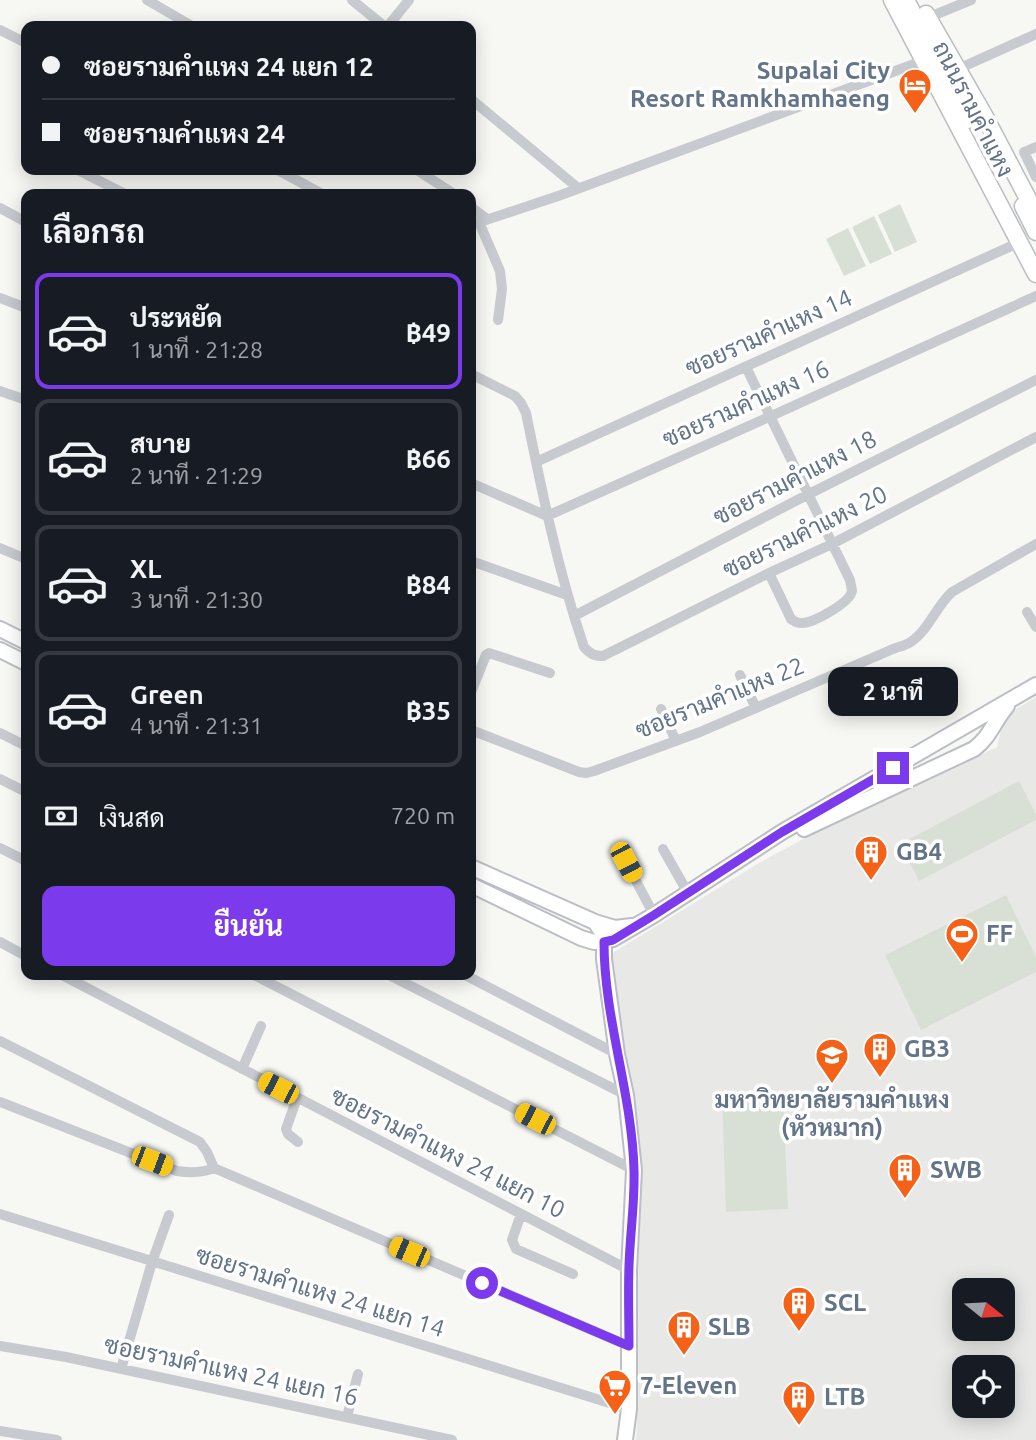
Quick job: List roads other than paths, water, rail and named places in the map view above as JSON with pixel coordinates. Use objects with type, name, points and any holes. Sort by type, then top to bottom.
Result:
[{"type":"main road","name":"ถนนรามคำแหง","points":[[892,0],[1036,274]]},
{"type":"main road","name":"ถนนรามคำแหง","points":[[906,0],[1036,257]]},
{"type":"main road","name":"ถนนรามคำแหง","points":[[918,0],[1031,194],[1036,214]]},
{"type":"main road","name":"ถนนรามคำแหง","points":[[929,20],[1036,232]]},
{"type":"main road","points":[[0,629],[21,640]]},
{"type":"main road","points":[[0,650],[21,660]]},
{"type":"main road","points":[[476,887],[581,938],[594,942],[613,940],[782,832],[1036,685]]},
{"type":"main road","points":[[746,855],[762,850],[974,749],[990,734],[1003,710],[1013,699]]},
{"type":"main road","points":[[893,768],[922,758],[963,736],[969,743],[968,747],[953,758]]},
{"type":"main road","points":[[476,870],[595,922],[615,928],[636,925]]},
{"type":"main road","points":[[595,922],[603,934],[604,959],[617,1054],[626,1095],[634,1170],[629,1270],[629,1409],[625,1440]]},
{"type":"main road","points":[[604,959],[615,944],[636,925]]},
{"type":"main road","points":[[581,938],[604,959]]},
{"type":"street","points":[[147,0],[183,21]]},
{"type":"street","points":[[352,0],[378,21]]},
{"type":"street","points":[[389,21],[409,0]]},
{"type":"street","points":[[929,20],[971,0]]},
{"type":"street","points":[[958,69],[1036,34]]},
{"type":"street","points":[[2,35],[21,41]]},
{"type":"street","points":[[498,320],[502,289],[500,271],[479,222],[925,60]]},
{"type":"street","points":[[476,103],[578,188]]},
{"type":"street","points":[[1036,147],[1024,152],[1036,177]]},
{"type":"street","points":[[88,175],[115,189]]},
{"type":"street","points":[[287,175],[313,189]]},
{"type":"street","points":[[425,175],[446,189]]},
{"type":"street","points":[[0,208],[21,219]]},
{"type":"street","name":"ซอยรามคำแหง 14","points":[[536,462],[1020,242]]},
{"type":"street","name":"ซอยรามคำแหง 16","points":[[547,516],[1036,296]]},
{"type":"street","points":[[0,298],[21,305]]},
{"type":"street","points":[[746,366],[850,580],[852,590],[848,599],[839,606],[806,622],[798,622],[792,619],[769,573]]},
{"type":"street","points":[[476,377],[522,403],[547,516],[574,616]]},
{"type":"street","name":"ซอยรามคำแหง 18","points":[[574,616],[1036,380]]},
{"type":"street","points":[[0,391],[21,398]]},
{"type":"street","name":"ซอยรามคำแหง 20","points":[[574,616],[584,647],[590,654],[603,656],[832,544],[1036,436]]},
{"type":"street","points":[[476,485],[547,516]]},
{"type":"street","name":"ซอยรามคำแหง 22","points":[[476,732],[586,773],[676,741],[909,643],[918,636],[945,598],[1036,544]]},
{"type":"street","points":[[0,548],[21,557]]},
{"type":"street","points":[[476,563],[567,595]]},
{"type":"street","points":[[1027,612],[1036,627]]},
{"type":"street","points":[[476,673],[489,653],[550,674]]},
{"type":"street","points":[[740,675],[756,708]]},
{"type":"street","points":[[661,709],[676,741]]},
{"type":"street","points":[[0,733],[21,744]]},
{"type":"street","points":[[0,779],[21,786]]},
{"type":"street","points":[[0,848],[21,858]]},
{"type":"street","points":[[663,849],[688,893]]},
{"type":"street","points":[[626,862],[654,915]]},
{"type":"street","points":[[0,942],[21,953]]},
{"type":"street","name":"ซอยรามคำแหง 24 แยก 10","points":[[72,980],[629,1270]]},
{"type":"street","points":[[264,980],[634,1170]]},
{"type":"street","points":[[399,980],[626,1095]]},
{"type":"street","points":[[475,980],[617,1054]]},
{"type":"street","points":[[242,1069],[261,1026]]},
{"type":"street","points":[[0,1041],[200,1142],[214,1168],[629,1346]]},
{"type":"street","points":[[297,1098],[285,1129],[299,1142]]},
{"type":"street","points":[[0,1102],[177,1171],[191,1173],[214,1168]]},
{"type":"street","name":"ซอยรามคำแหง 24 แยก 14","points":[[0,1214],[629,1409]]},
{"type":"street","points":[[521,1214],[512,1240],[516,1249],[573,1274]]},
{"type":"street","points":[[121,1369],[152,1262],[169,1215]]},
{"type":"street","name":"ซอยรามคำแหง 24 แยก 16","points":[[0,1346],[121,1369],[452,1440]]},
{"type":"street","points":[[347,1418],[358,1374]]},
{"type":"street","points":[[0,1431],[27,1438],[57,1440]]},
{"type":"place","name":"Supalai City Resort Ramkhamhaeng","points":[[915,115]]},
{"type":"place","name":"GB4","points":[[871,882]]},
{"type":"place","name":"FF","points":[[962,964]]},
{"type":"place","name":"GB3","points":[[880,1079]]},
{"type":"place","name":"มหาวิทยาลัยรามคำแหง (หัวหมาก)","points":[[832,1085]]},
{"type":"place","name":"SWB","points":[[905,1200]]},
{"type":"place","name":"SCL","points":[[799,1333]]},
{"type":"place","name":"SLB","points":[[684,1357]]},
{"type":"place","name":"7-Eleven","points":[[615,1416]]},
{"type":"place","name":"LTB","points":[[799,1427]]}]
